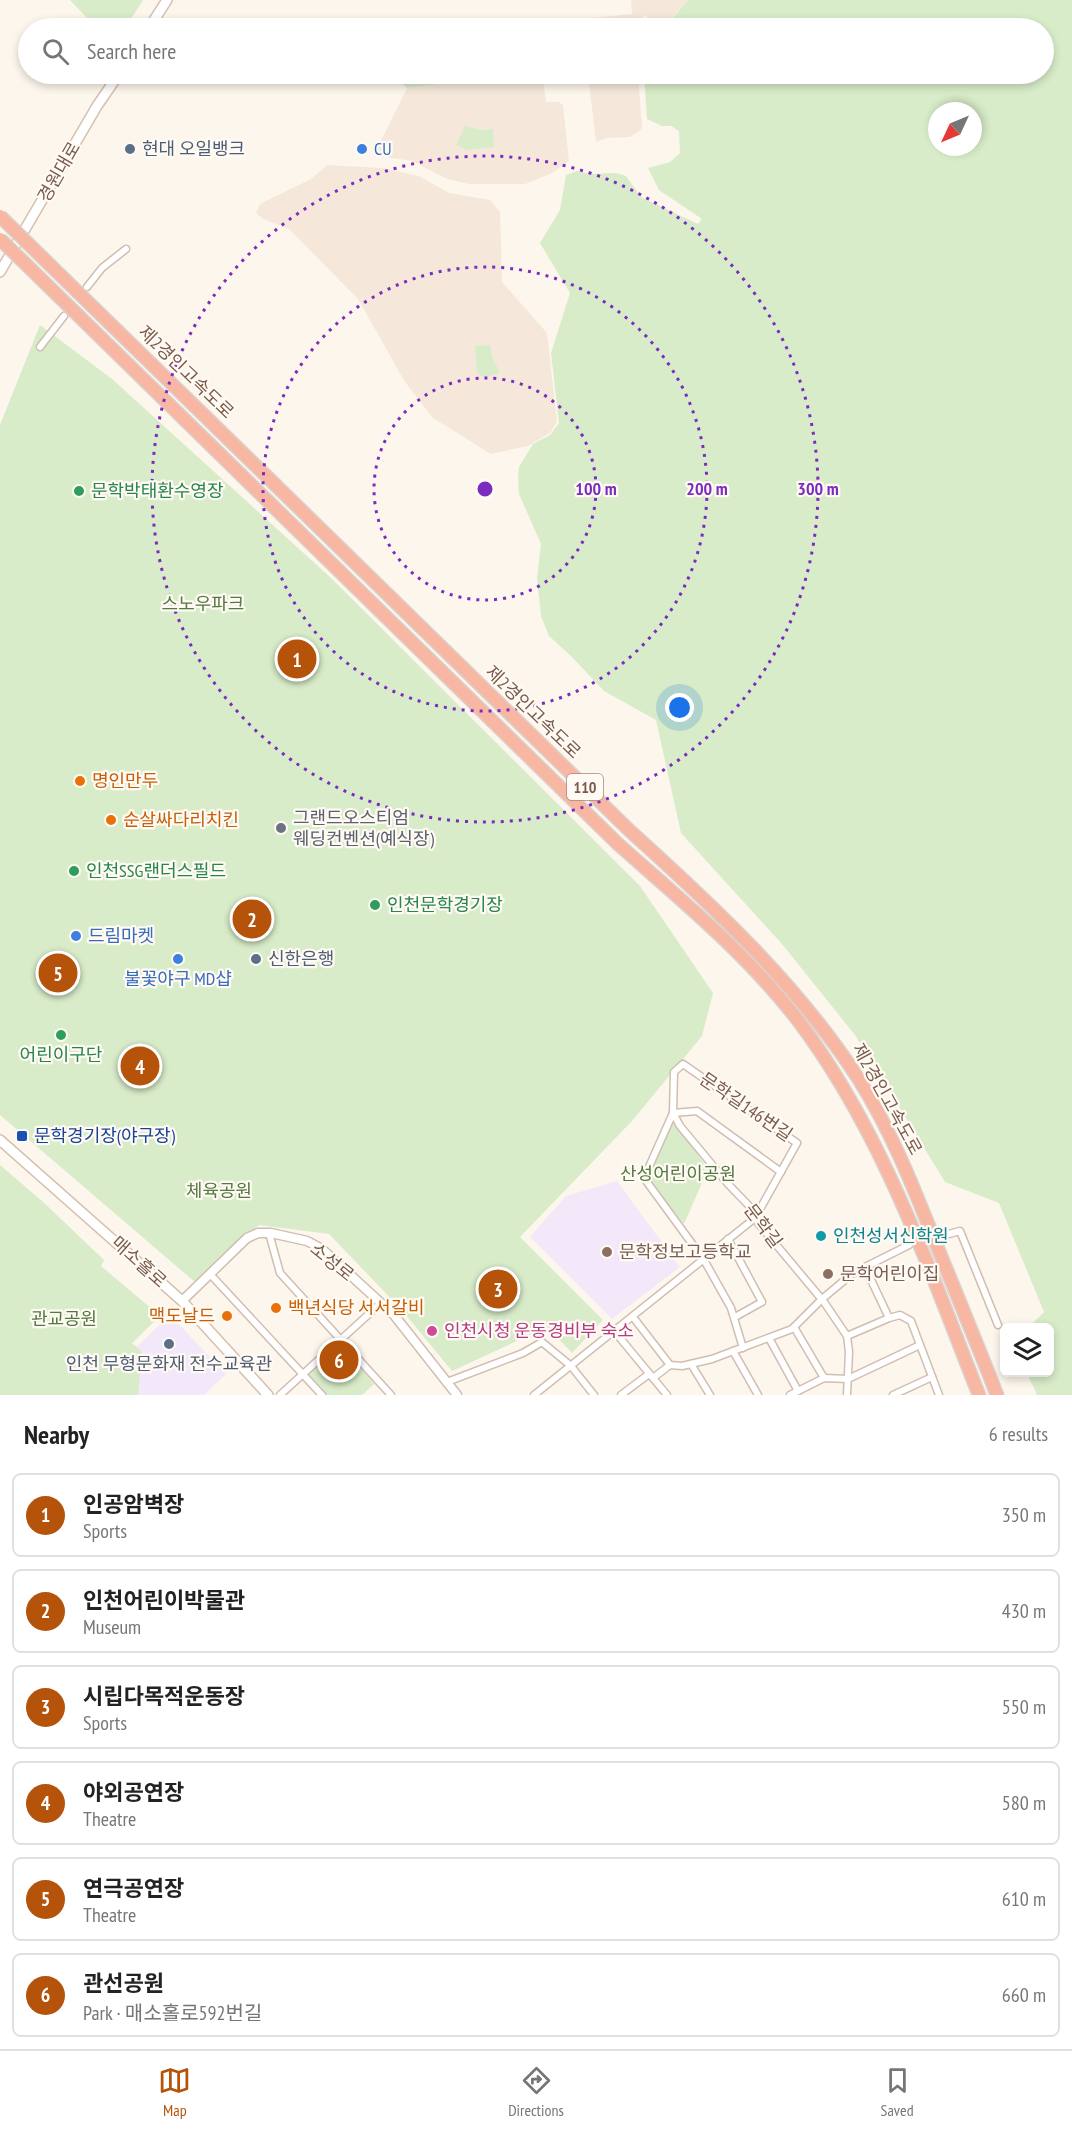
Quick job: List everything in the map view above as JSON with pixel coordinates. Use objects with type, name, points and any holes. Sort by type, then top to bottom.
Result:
[{"type":"highway","name":"제2경인고속도로","points":[[0,216],[630,831],[701,896],[807,1008],[841,1052],[881,1120],[908,1175],[997,1395]]},
{"type":"highway","name":"제2경인고속도로","points":[[0,239],[601,827],[710,926],[757,973],[795,1017],[823,1055],[885,1165],[979,1395]]},
{"type":"main road","points":[[155,18],[167,0]]},
{"type":"main road","name":"경원대로","points":[[0,272],[91,116],[112,84]]},
{"type":"main road","name":"매소홀로","points":[[0,1140],[182,1300],[268,1395]]},
{"type":"street","points":[[87,287],[102,268],[126,249]]},
{"type":"street","points":[[40,347],[64,316]]},
{"type":"street","name":"문학길146번길","points":[[673,1113],[674,1072],[683,1064],[797,1143],[755,1218]]},
{"type":"street","points":[[743,1348],[735,1317],[704,1260],[644,1178],[673,1113],[697,1111],[781,1172]]},
{"type":"street","name":"문학길","points":[[673,1113],[680,1126],[701,1152],[754,1211],[758,1223],[822,1299],[847,1336]]},
{"type":"street","points":[[534,1395],[755,1218]]},
{"type":"street","points":[[949,1233],[960,1231],[998,1325]]},
{"type":"street","points":[[182,1300],[247,1238],[258,1233],[269,1233],[279,1273],[391,1395]]},
{"type":"street","name":"소성로","points":[[269,1233],[307,1241],[322,1250],[394,1315],[457,1395]]},
{"type":"street","points":[[729,1239],[762,1302],[735,1317]]},
{"type":"street","points":[[621,1395],[670,1365],[691,1364],[743,1348],[794,1327],[852,1274],[909,1245]]},
{"type":"street","points":[[865,1268],[889,1318]]},
{"type":"street","points":[[210,1274],[322,1395]]},
{"type":"street","points":[[280,1395],[381,1303]]},
{"type":"street","points":[[847,1395],[849,1342],[847,1336],[900,1315],[911,1321],[939,1395]]},
{"type":"street","points":[[633,1317],[670,1365]]},
{"type":"street","points":[[794,1327],[824,1378]]},
{"type":"street","points":[[615,1332],[667,1395]]},
{"type":"street","points":[[769,1338],[798,1391]]},
{"type":"street","points":[[447,1382],[523,1353],[542,1342],[571,1366],[594,1395]]},
{"type":"street","points":[[790,1395],[824,1378],[848,1379],[920,1345]]},
{"type":"street","points":[[733,1351],[758,1395]]},
{"type":"street","points":[[691,1364],[710,1395]]},
{"type":"street","points":[[892,1395],[932,1377]]},
{"type":"shaded area","points":[[631,0],[688,0],[673,18],[648,18],[645,15],[642,18],[592,18],[632,14]]},
{"type":"shaded area","points":[[444,84],[543,84],[546,102],[559,102],[563,105],[569,161],[552,173],[525,184],[469,184],[447,179],[412,161],[380,156],[375,153],[407,88]]},
{"type":"shaded area","points":[[589,84],[639,84],[642,128],[630,137],[607,138],[596,142]]},
{"type":"shaded area","points":[[327,165],[383,168],[419,176],[449,193],[490,200],[500,212],[502,282],[547,333],[557,422],[550,433],[528,446],[491,454],[433,418],[405,382],[358,299],[289,229],[263,219],[256,213],[260,204],[311,179]]},
{"type":"shaded area","name":"문학정보고등학교","points":[[617,1181],[680,1267],[612,1319],[530,1237],[566,1196]]},
{"type":"shaded area","name":"인천 무형문화재 전수교육관","points":[[170,1315],[226,1374],[204,1395],[117,1395],[102,1380]]},
{"type":"green space","points":[[70,0],[143,0],[131,18],[87,18]]},
{"type":"green space","points":[[688,0],[1072,0],[1072,1395],[1037,1395],[1029,1377],[1054,1377],[1054,1323],[1033,1323],[1044,1312],[999,1203],[945,1182],[855,1035],[782,944],[681,833],[656,720],[604,691],[549,636],[541,616],[537,578],[541,544],[519,494],[518,477],[519,467],[533,444],[550,435],[559,423],[551,353],[570,293],[540,243],[560,210],[566,175],[577,171],[590,174],[616,173],[626,176],[641,197],[698,224],[702,219],[659,190],[648,168],[670,162],[680,153],[679,131],[671,126],[662,126],[647,119],[645,84],[1054,84],[1054,18],[673,18]]},
{"type":"green space","points":[[403,84],[441,84],[407,88]]},
{"type":"green space","points":[[465,126],[481,130],[493,129],[494,147],[467,150],[456,145]]},
{"type":"green space","name":"인천문학경기장","points":[[40,325],[112,379],[331,578],[640,886],[713,993],[702,1036],[632,1121],[520,1237],[603,1320],[572,1353],[547,1327],[452,1371],[401,1309],[329,1234],[259,1225],[196,1283],[0,1115],[0,425]]},
{"type":"green space","points":[[490,345],[493,360],[499,370],[498,374],[483,377],[477,372],[475,346]]},
{"type":"green space","name":"산성어린이공원","points":[[673,1121],[708,1169],[684,1224],[648,1180]]},
{"type":"green space","name":"관교공원","points":[[0,1165],[104,1260],[101,1266],[160,1316],[132,1343],[142,1352],[138,1395],[0,1395]]},
{"type":"green space","points":[[342,1346],[374,1384],[362,1395],[326,1395],[307,1375]]},
{"type":"tunnel","points":[[909,1245],[950,1233]]},
{"type":"place","name":"현대 오일뱅크","points":[[130,149]]},
{"type":"place","name":"CU","points":[[362,149]]},
{"type":"place","name":"문학박태환수영장","points":[[79,491]]},
{"type":"place","name":"인공암벽장","points":[[297,659]]},
{"type":"place","name":"명인만두","points":[[80,781]]},
{"type":"place","name":"순살싸다리치킨","points":[[111,820]]},
{"type":"place","name":"그랜드오스티엄 웨딩컨벤션(예식장)","points":[[281,828]]},
{"type":"place","name":"인천SSG랜더스필드","points":[[74,871]]},
{"type":"place","name":"인천문학경기장","points":[[375,905]]},
{"type":"place","name":"인천어린이박물관","points":[[252,919]]},
{"type":"place","name":"드림마켓","points":[[76,936]]},
{"type":"place","name":"불꽃야구 MD샵","points":[[178,959]]},
{"type":"place","name":"신한은행","points":[[256,959]]},
{"type":"place","name":"연극공연장","points":[[58,973]]},
{"type":"place","name":"어린이구단","points":[[61,1035]]},
{"type":"place","name":"야외공연장","points":[[140,1066]]},
{"type":"place","name":"문학경기장(야구장)","points":[[22,1136]]},
{"type":"place","name":"인천성서신학원","points":[[821,1236]]},
{"type":"place","name":"문학정보고등학교","points":[[607,1252]]},
{"type":"place","name":"문학어린이집","points":[[828,1274]]},
{"type":"place","name":"시립다목적운동장","points":[[498,1289]]},
{"type":"place","name":"백년식당 서서갈비","points":[[276,1308]]},
{"type":"place","name":"맥도날드","points":[[227,1316]]},
{"type":"place","name":"인천시청 운동경비부 숙소","points":[[432,1331]]},
{"type":"place","name":"인천 무형문화재 전수교육관","points":[[169,1344]]},
{"type":"place","name":"관선공원","points":[[339,1360]]},
{"type":"park label","name":"스노우파크","points":[[203,604]]},
{"type":"park label","name":"체육공원","points":[[219,1191]]}]
